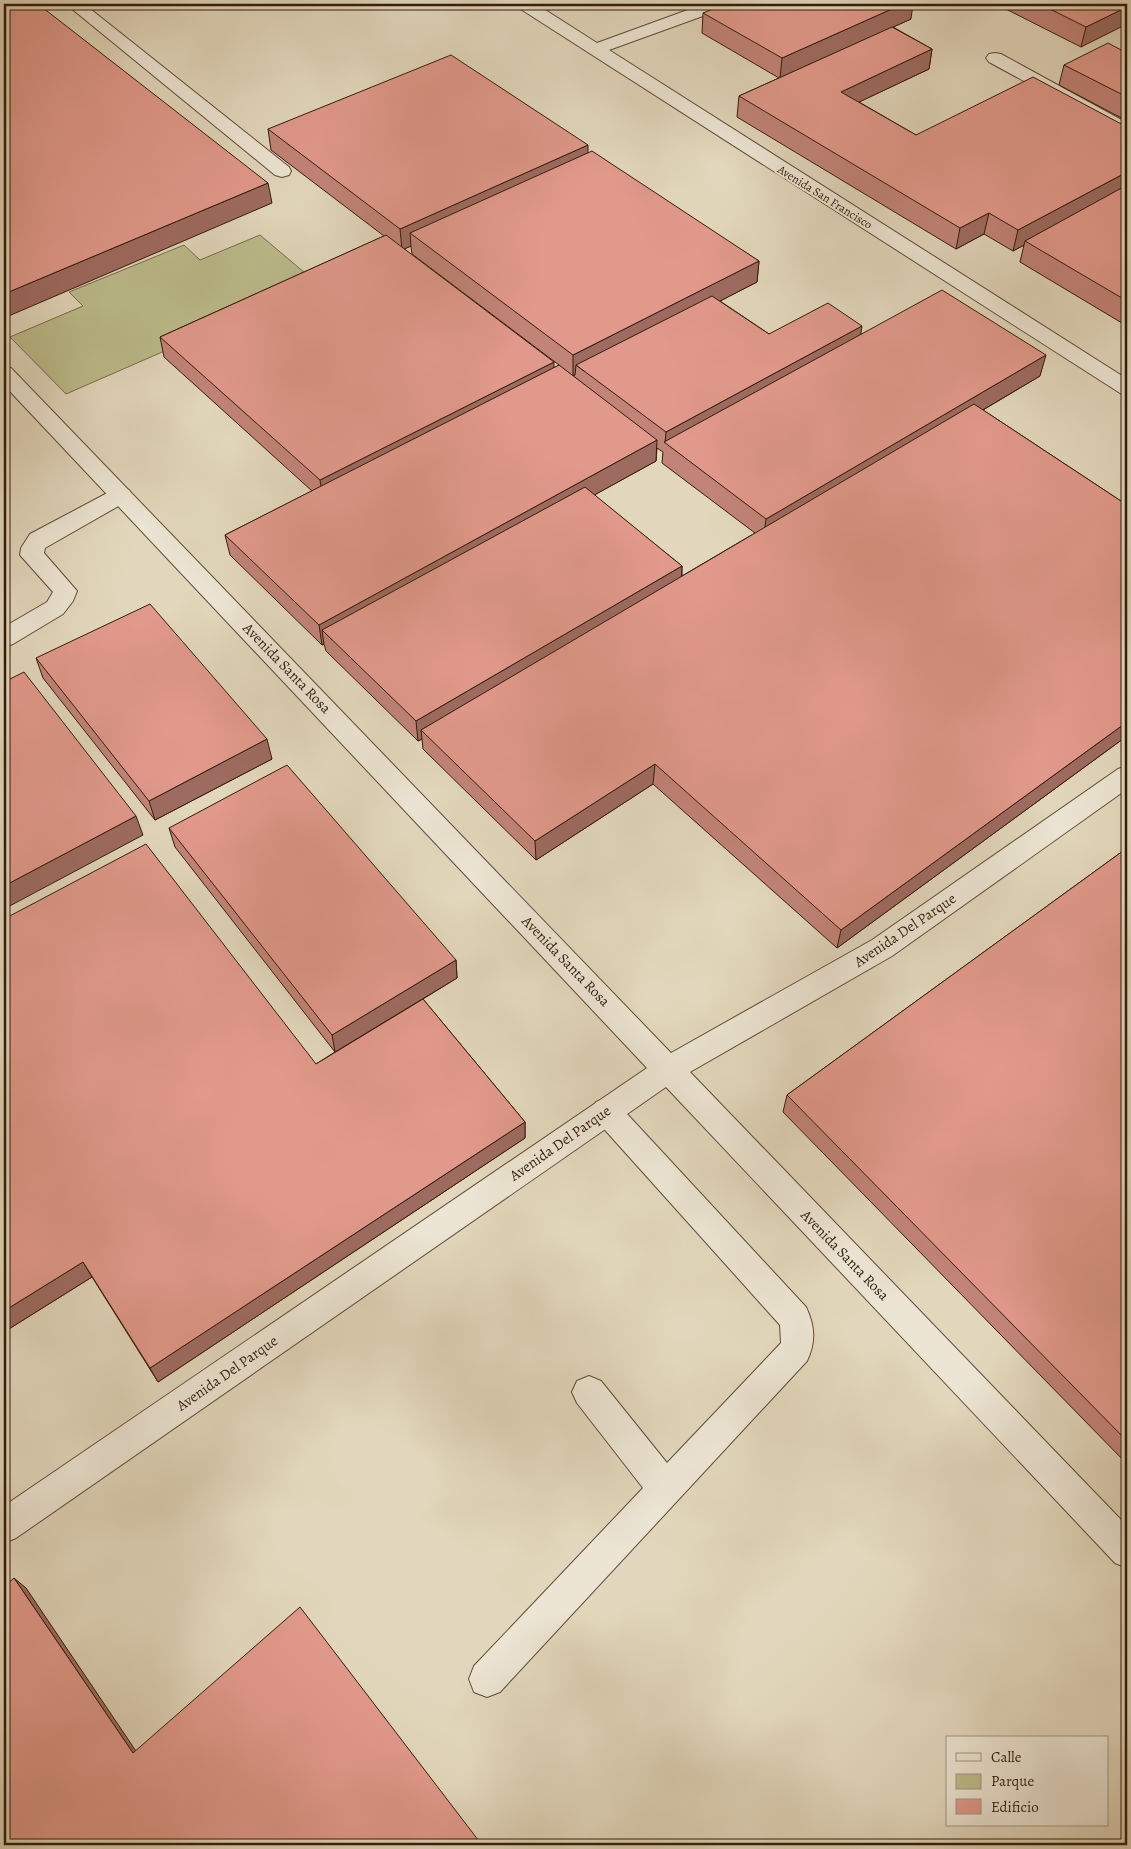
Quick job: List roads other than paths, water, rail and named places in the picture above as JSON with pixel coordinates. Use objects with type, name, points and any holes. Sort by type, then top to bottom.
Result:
[{"type":"street","points":[[74,4],[282,171]]},
{"type":"street","name":"Avenida San Francisco","points":[[525,4],[1127,388]]},
{"type":"street","points":[[596,49],[719,4]]},
{"type":"street","points":[[995,58],[1127,130]]},
{"type":"street","name":"Avenida Santa Rosa","points":[[4,373],[1127,1551]]},
{"type":"street","points":[[4,638],[55,608],[61,601],[65,591],[32,555],[33,548],[38,540],[121,495]]},
{"type":"street","name":"Avenida Del Parque","points":[[4,1526],[606,1111],[669,1069],[882,948],[1127,776]]},
{"type":"street","points":[[487,1679],[796,1350],[798,1335],[795,1318],[606,1111]]},
{"type":"street","points":[[589,1392],[666,1489]]}]
